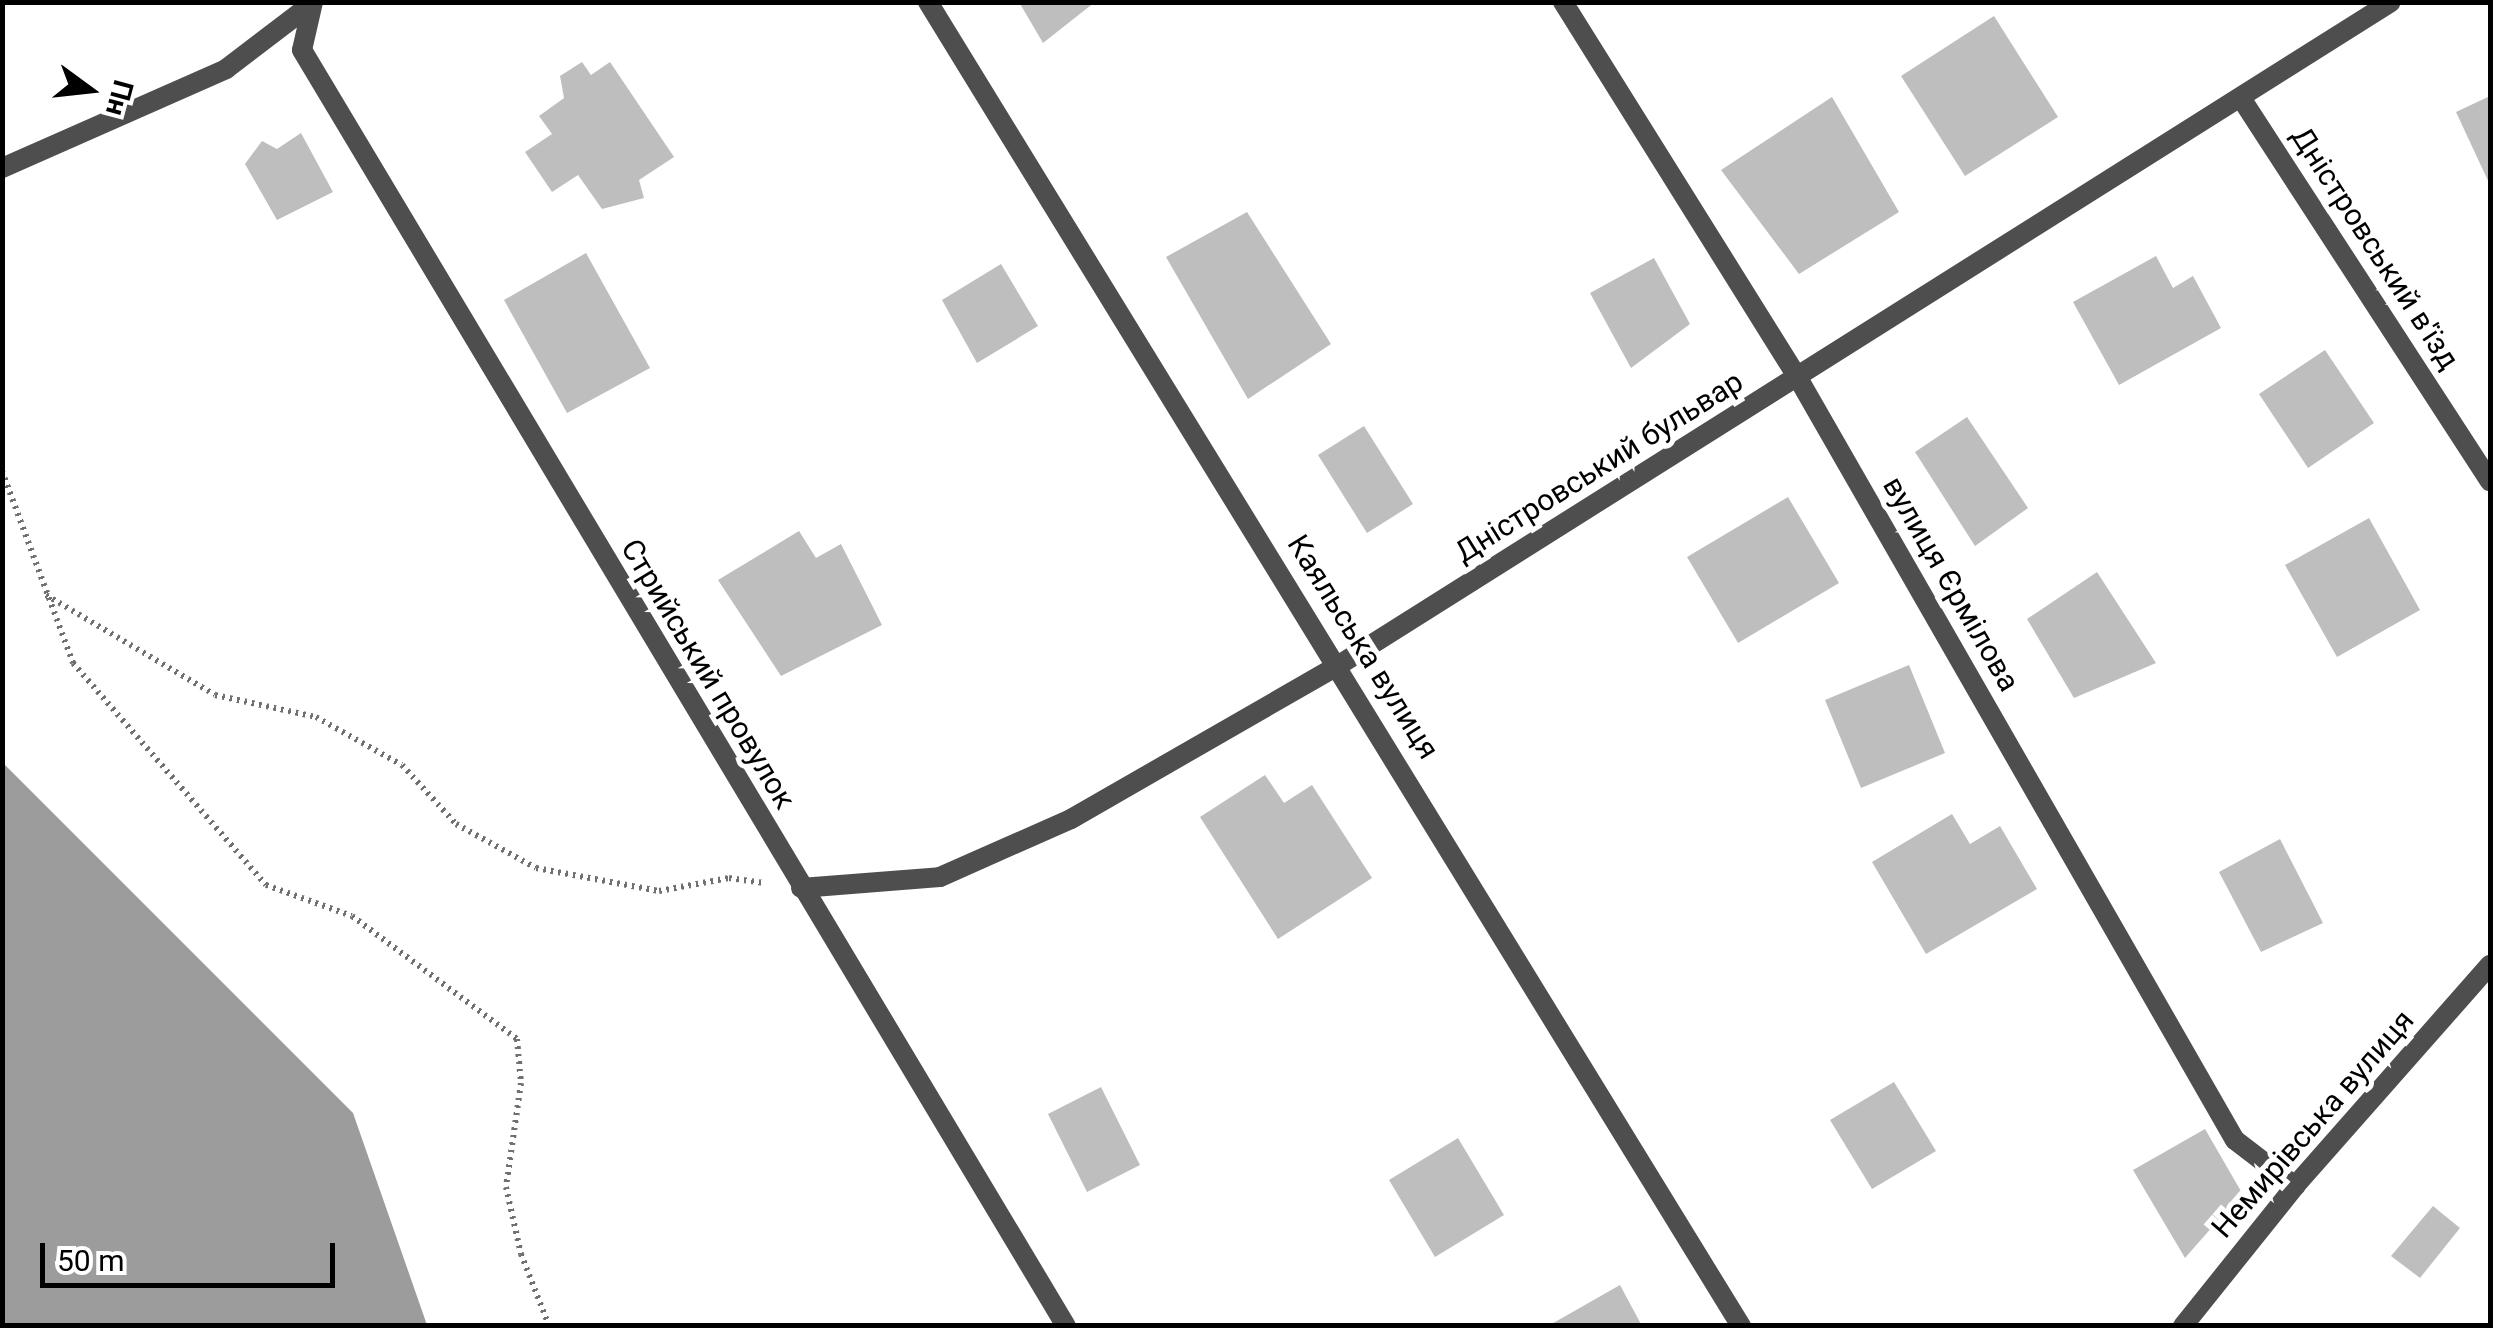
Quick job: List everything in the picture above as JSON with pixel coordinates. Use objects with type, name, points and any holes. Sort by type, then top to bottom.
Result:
[{"type":"street","name":"Каяльська вулиця","points":[[928,2],[1339,665],[1741,1326]]},
{"type":"street","name":"вулиця Єрмілова","points":[[1563,2],[1798,378],[2235,1140],[2294,1186]]},
{"type":"street","name":"Дністровський бульвар","points":[[801,888],[940,878],[1071,819],[1339,665],[2391,2]]},
{"type":"street","name":"Стрийський провулок","points":[[312,4],[302,50],[1066,1326]]},
{"type":"street","points":[[2,168],[226,70],[312,4]]},
{"type":"street","name":"Дністровський в'їзд","points":[[2241,98],[2490,480]]},
{"type":"street","name":"Немирівська вулиця","points":[[2184,1326],[2294,1186],[2490,965]]},
{"type":"path","points":[[2,472],[73,663],[266,885],[352,916],[517,1039],[521,1083],[506,1187],[521,1254],[550,1326]]},
{"type":"path","points":[[45,594],[216,695],[316,717],[402,765],[456,824],[536,868],[659,891],[729,878],[801,888]]},
{"type":"shaded area","points":[[2,762],[353,1113],[427,1325],[3,1325]]},
{"type":"building","points":[[1019,2],[1095,2],[1043,43]]},
{"type":"building","points":[[1994,16],[2058,117],[1965,176],[1901,76]]},
{"type":"building","points":[[582,62],[591,75],[610,62],[674,157],[639,180],[644,198],[602,209],[578,175],[552,192],[525,152],[552,134],[539,116],[564,98],[560,76]]},
{"type":"building","points":[[2490,96],[2490,185],[2456,112]]},
{"type":"building","points":[[1832,97],[1899,212],[1799,274],[1721,170]]},
{"type":"building","points":[[301,133],[333,192],[277,220],[245,164],[262,141],[277,149]]},
{"type":"building","points":[[1247,212],[1331,344],[1248,399],[1166,257]]},
{"type":"building","points":[[586,253],[650,368],[567,413],[504,300]]},
{"type":"building","points":[[2156,256],[2173,288],[2193,276],[2221,328],[2119,385],[2073,302]]},
{"type":"building","points":[[1654,258],[1690,324],[1631,368],[1590,293]]},
{"type":"building","points":[[1001,264],[1038,326],[977,363],[942,300]]},
{"type":"building","points":[[2325,350],[2374,423],[2308,468],[2259,394]]},
{"type":"building","points":[[1967,417],[2028,508],[1975,546],[1915,452]]},
{"type":"building","points":[[1364,426],[1413,504],[1367,533],[1318,455]]},
{"type":"building","points":[[1788,497],[1839,583],[1738,643],[1687,557]]},
{"type":"building","points":[[2369,518],[2420,610],[2337,657],[2285,565]]},
{"type":"building","points":[[799,531],[816,558],[841,544],[882,625],[781,676],[718,580]]},
{"type":"building","points":[[2097,572],[2156,663],[2074,698],[2027,619]]},
{"type":"building","points":[[1909,665],[1945,753],[1861,788],[1825,700]]},
{"type":"building","points":[[1265,775],[1284,803],[1312,785],[1372,878],[1278,939],[1200,817]]},
{"type":"building","points":[[1952,814],[1970,844],[2000,826],[2037,889],[1926,954],[1872,862]]},
{"type":"building","points":[[2280,839],[2323,923],[2261,952],[2219,872]]},
{"type":"building","points":[[1894,1082],[1936,1151],[1872,1189],[1830,1120]]},
{"type":"building","points":[[1101,1087],[1140,1165],[1087,1192],[1048,1114]]},
{"type":"building","points":[[2205,1129],[2242,1193],[2185,1258],[2133,1170]]},
{"type":"building","points":[[1458,1138],[1504,1215],[1435,1257],[1389,1180]]},
{"type":"building","points":[[2433,1206],[2460,1228],[2420,1278],[2391,1256]]},
{"type":"building","points":[[1620,1285],[1642,1326],[1548,1326]]}]
